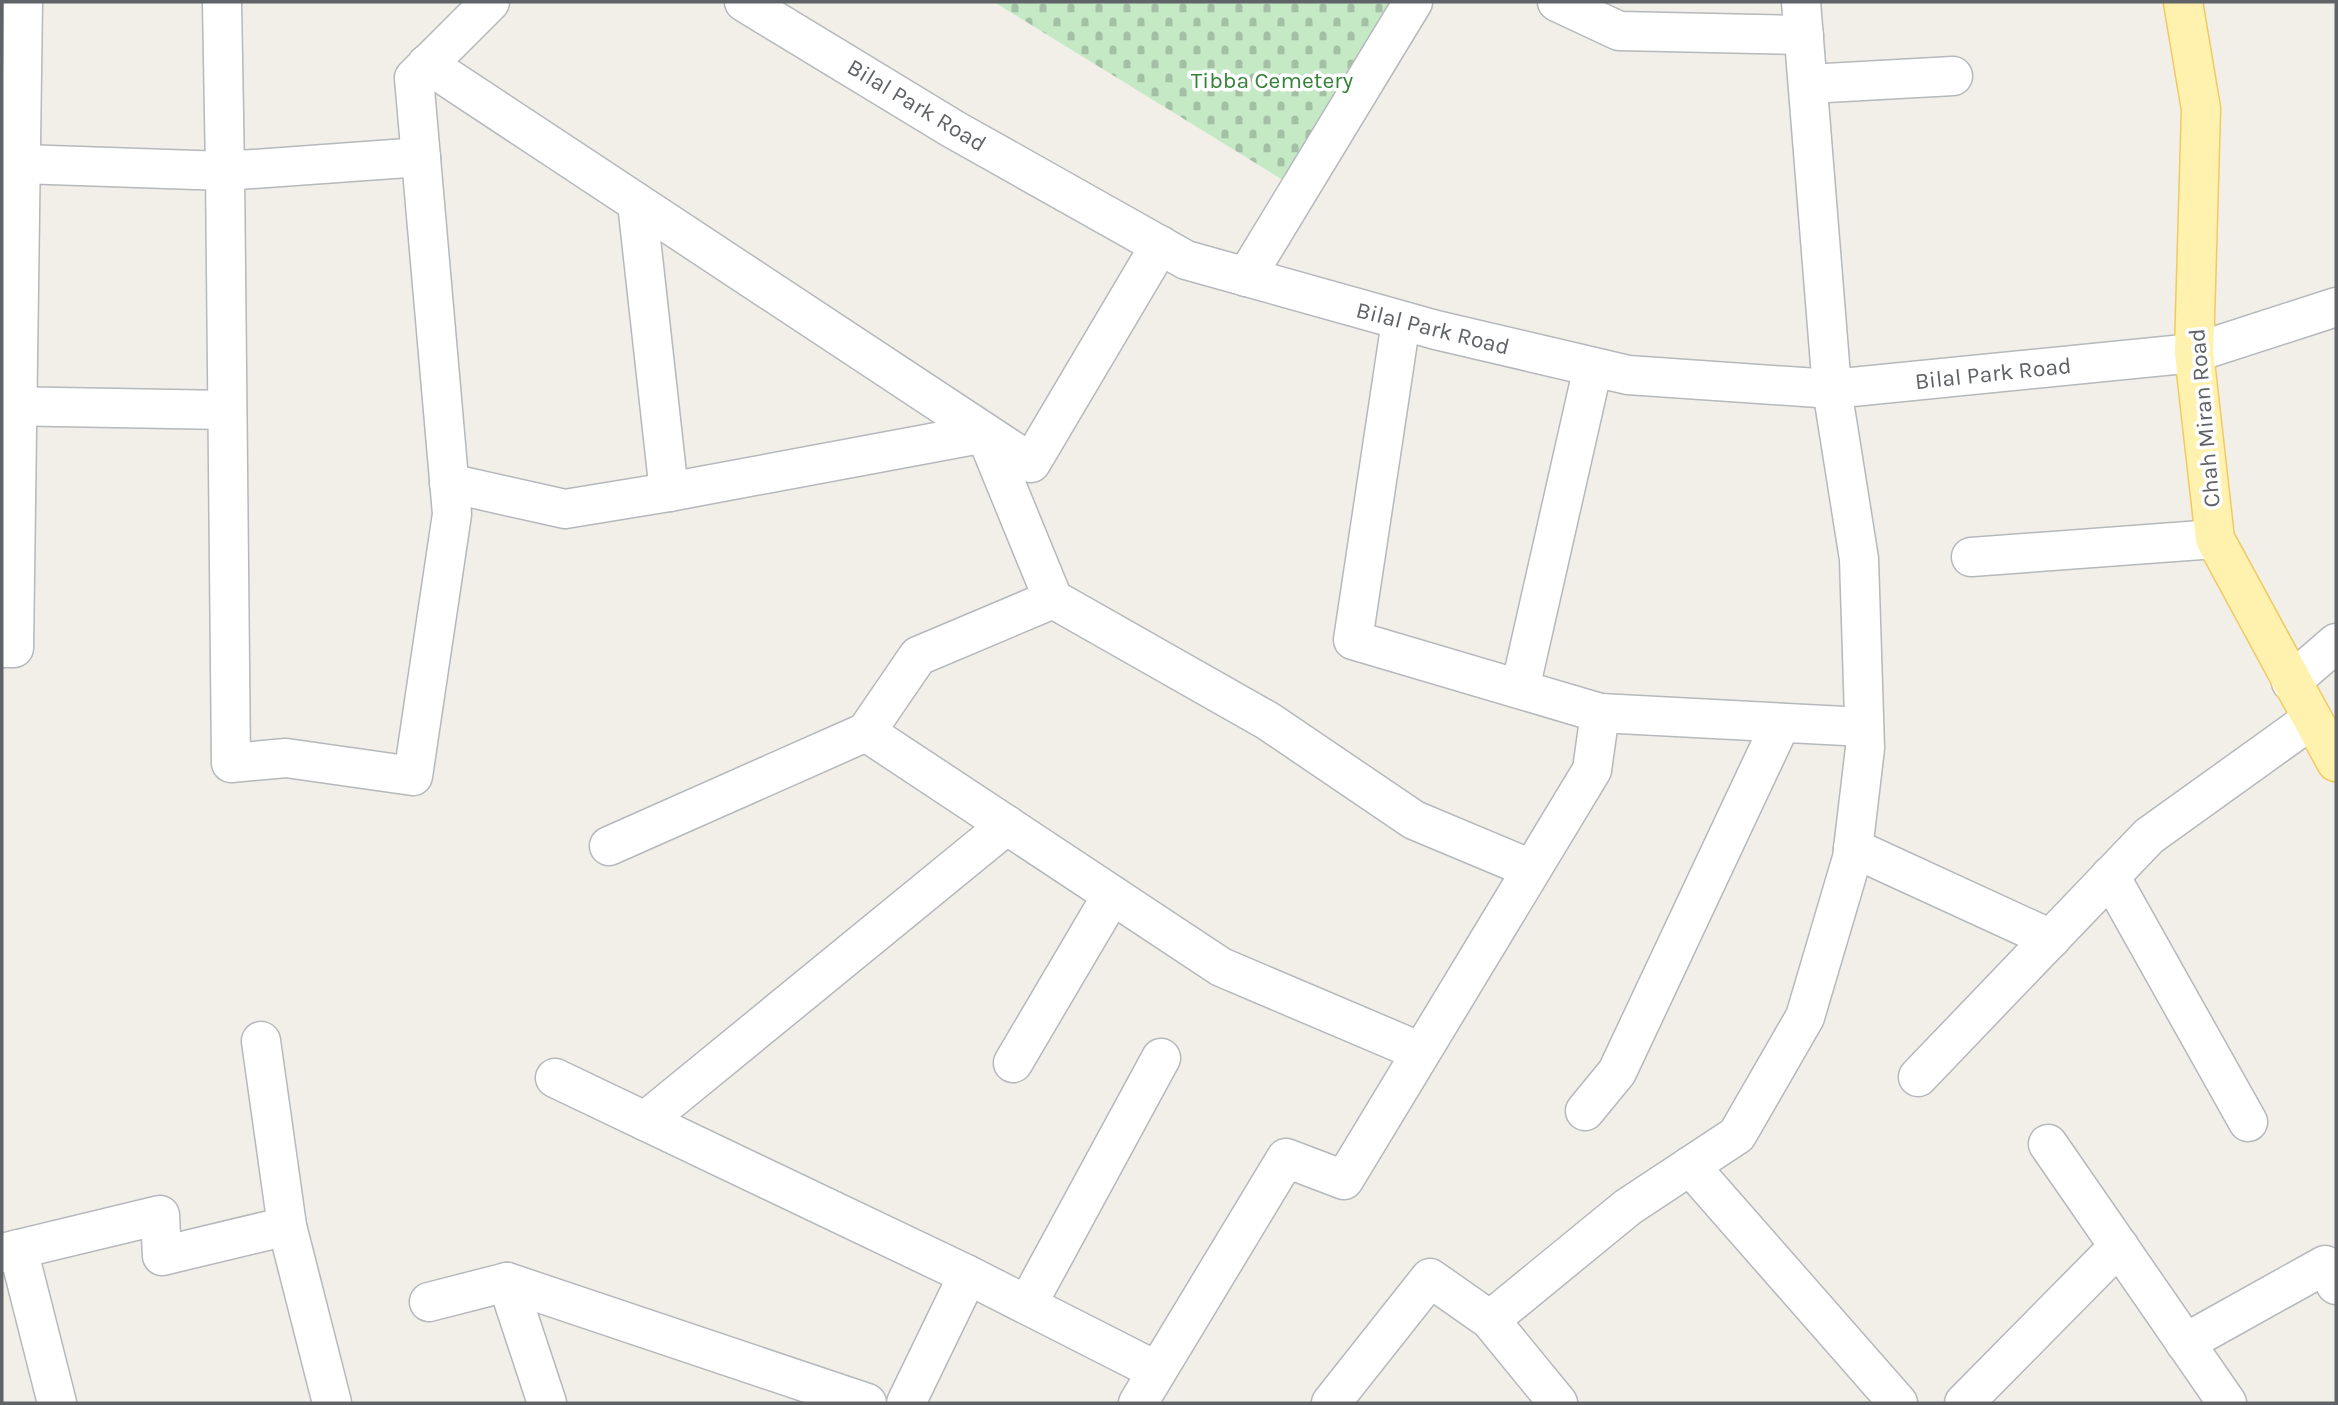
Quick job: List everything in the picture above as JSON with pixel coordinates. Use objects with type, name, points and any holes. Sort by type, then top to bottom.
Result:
[{"type":"main road","name":"Chah Miran Road","points":[[2183,2],[2201,109],[2194,353],[2215,539],[2336,762]]},
{"type":"street","points":[[8,648],[10,406],[21,164],[12,80],[23,2]]},
{"type":"street","points":[[222,2],[230,763],[286,758],[413,776],[452,514],[414,78],[491,2]]},
{"type":"street","name":"Bilal Park Road","points":[[744,2],[953,128],[1186,260],[1401,321],[1628,375],[1832,389],[2194,353],[2336,307]]},
{"type":"street","points":[[1246,277],[1413,2]]},
{"type":"street","points":[[1490,1320],[1628,1207],[1737,1135],[1805,1017],[1853,848],[1865,748],[1858,559],[1832,389],[1802,18],[1619,31],[1611,13],[1558,2]]},
{"type":"street","points":[[428,64],[1031,463],[1160,245]]},
{"type":"street","points":[[1808,84],[1954,76]]},
{"type":"street","points":[[21,164],[225,170],[421,157]]},
{"type":"street","points":[[637,203],[669,492]]},
{"type":"street","points":[[1401,321],[1353,640],[1600,713],[1864,727]]},
{"type":"street","points":[[1520,690],[1593,367]]},
{"type":"street","points":[[10,406],[227,411]]},
{"type":"street","points":[[449,483],[565,509],[985,433]]},
{"type":"street","points":[[985,433],[1053,598],[1268,721],[1414,820],[1531,869]]},
{"type":"street","points":[[1970,556],[2215,539]]},
{"type":"street","points":[[610,846],[866,732],[918,656],[1053,598]]},
{"type":"street","points":[[2291,682],[2336,643]]},
{"type":"street","points":[[1138,1403],[1286,1158],[1344,1180],[1592,770],[1600,713]]},
{"type":"street","points":[[1918,1077],[2149,836],[2312,719]]},
{"type":"street","points":[[1585,1111],[1617,1072],[1781,723]]},
{"type":"street","points":[[866,732],[1221,967],[1421,1052]]},
{"type":"street","points":[[645,1121],[1007,825]]},
{"type":"street","points":[[1853,848],[2051,939]]},
{"type":"street","points":[[2110,876],[2248,1122]]},
{"type":"street","points":[[1013,1063],[1112,895]]},
{"type":"street","points":[[261,1041],[287,1226],[332,1403]]},
{"type":"street","points":[[1027,1305],[1161,1058]]},
{"type":"street","points":[[555,1078],[968,1275],[1157,1371]]},
{"type":"street","points":[[2048,1144],[2227,1403]]},
{"type":"street","points":[[1690,1166],[1898,1403]]},
{"type":"street","points":[[57,1403],[10,1251],[160,1215],[162,1256],[287,1226]]},
{"type":"street","points":[[1964,1403],[2119,1246]]},
{"type":"street","points":[[2185,1343],[2325,1265],[2336,1285]]},
{"type":"street","points":[[906,1403],[968,1275]]},
{"type":"street","points":[[1331,1403],[1430,1278],[1490,1320],[1558,1403]]},
{"type":"street","points":[[507,1282],[547,1403]]},
{"type":"street","points":[[429,1302],[507,1282],[867,1403]]},
{"type":"green space","name":"Tibba Cemetery","points":[[994,2],[1413,2],[1299,190]]}]
